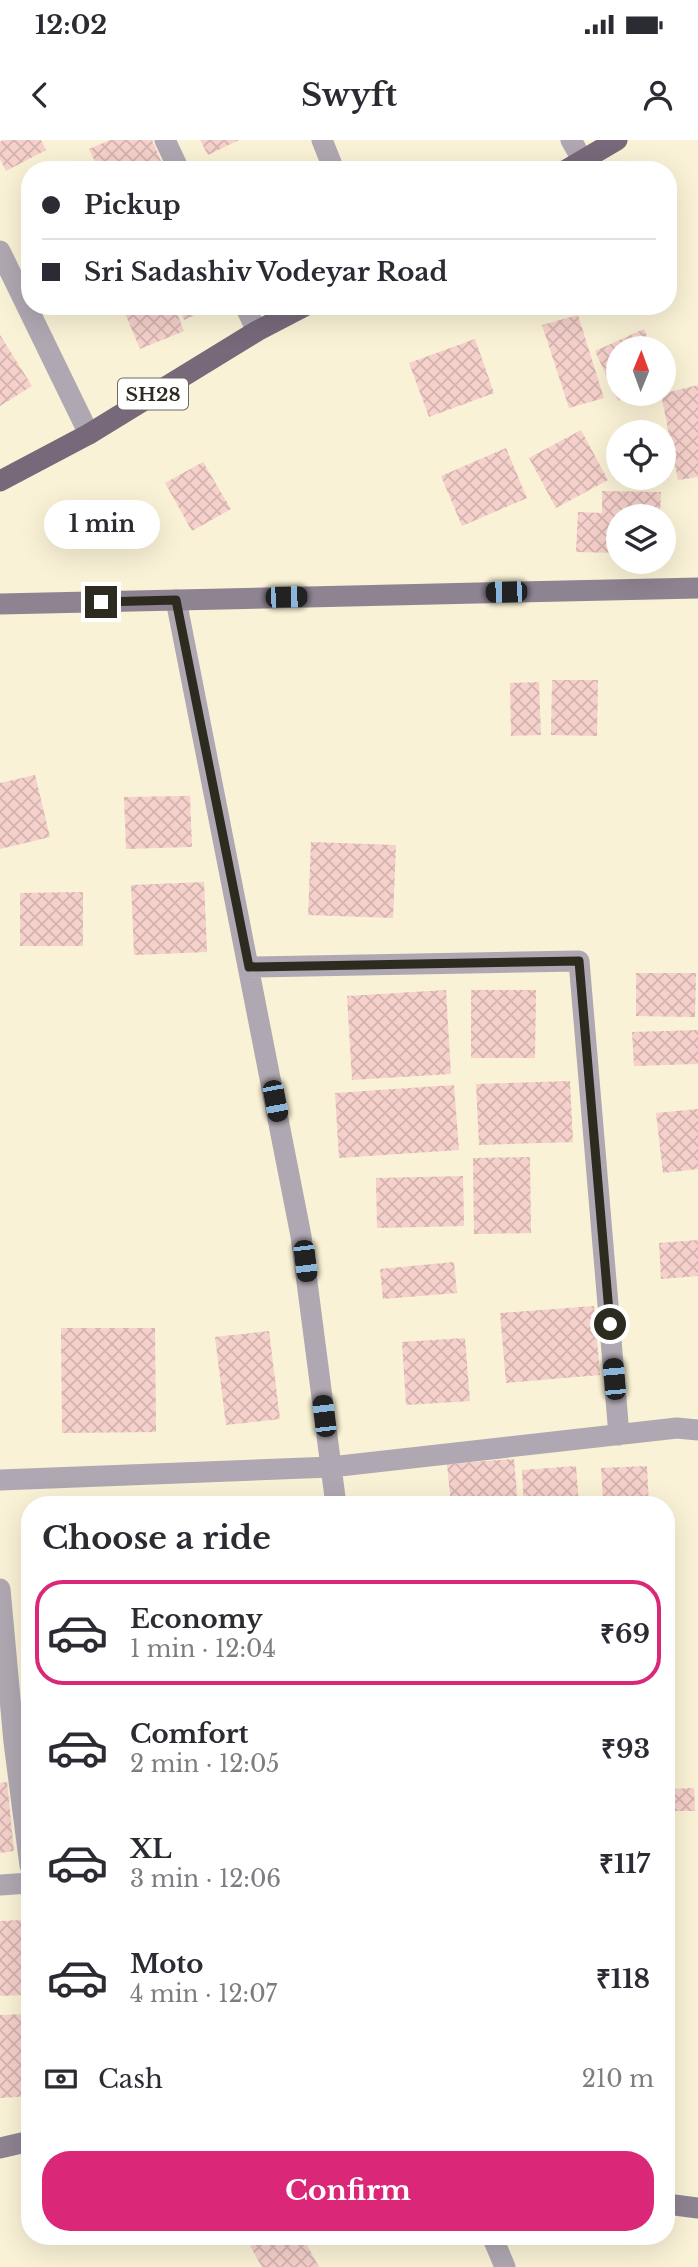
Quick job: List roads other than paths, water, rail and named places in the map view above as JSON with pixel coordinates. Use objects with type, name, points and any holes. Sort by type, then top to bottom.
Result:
[{"type":"main road","points":[[581,161],[617,140]]},
{"type":"main road","name":"SH28","points":[[0,481],[89,434],[288,315]]},
{"type":"main road","points":[[0,604],[698,588]]},
{"type":"main road","points":[[0,2148],[21,2143]]},
{"type":"main road","points":[[675,2205],[698,2208]]},
{"type":"street","points":[[165,140],[175,161]]},
{"type":"street","points":[[322,140],[330,161]]},
{"type":"street","points":[[571,140],[574,161]]},
{"type":"street","points":[[0,251],[21,294]]},
{"type":"street","points":[[31,315],[89,434]]},
{"type":"street","points":[[249,315],[257,331]]},
{"type":"street","points":[[176,600],[301,1236],[335,1496]]},
{"type":"street","points":[[249,967],[579,961],[619,1435]]},
{"type":"street","points":[[0,1480],[331,1467],[677,1428],[698,1430]]},
{"type":"street","points":[[0,1589],[13,1742],[21,1800]]},
{"type":"street","points":[[0,1885],[21,1884]]},
{"type":"street","points":[[496,2245],[505,2267]]}]
